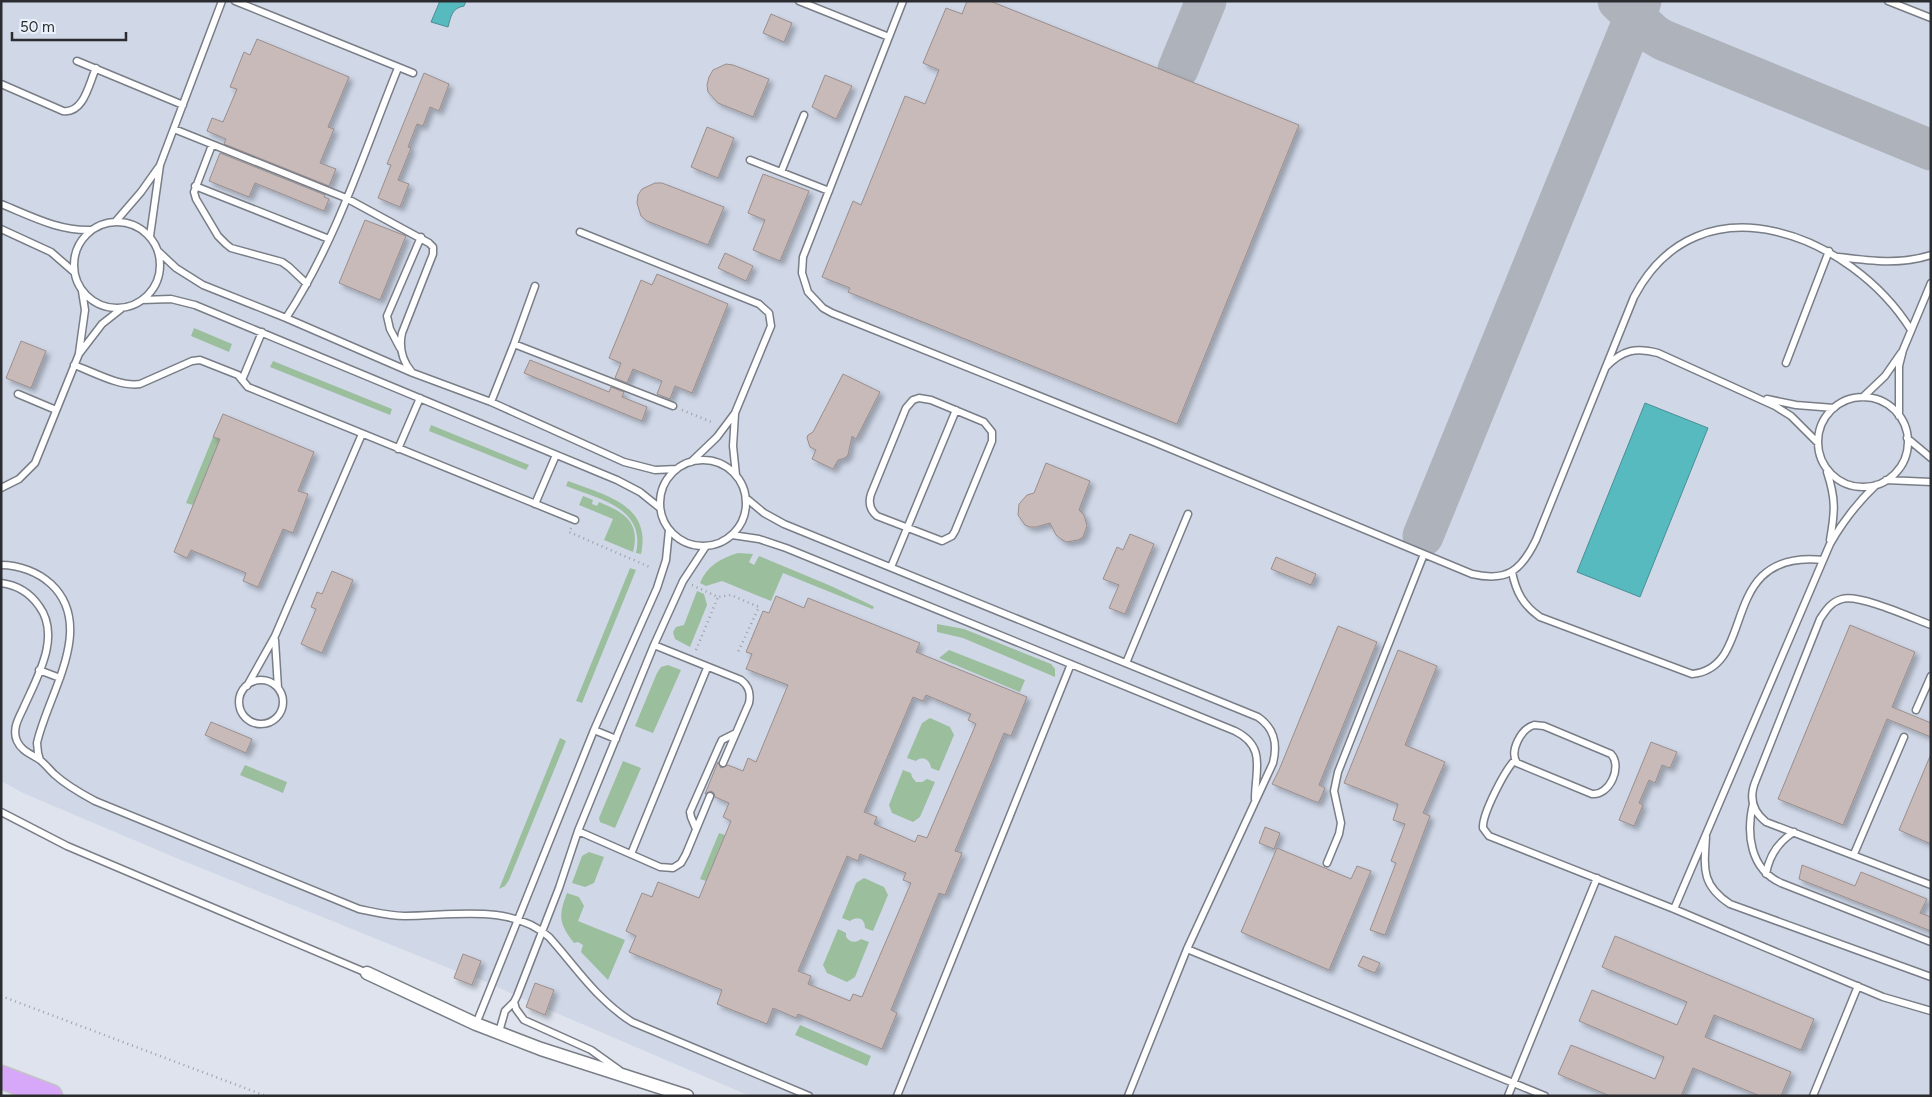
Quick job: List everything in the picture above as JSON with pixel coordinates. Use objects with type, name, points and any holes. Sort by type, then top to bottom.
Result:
[{"type":"highway","points":[[1,1077],[51,1096]]},
{"type":"street","points":[[367,973],[476,1024],[561,1056],[624,1074],[687,1096]]},
{"type":"lane","points":[[150,236],[160,165],[222,1]]},
{"type":"lane","points":[[235,1],[413,73]]},
{"type":"lane","points":[[799,1],[889,37]]},
{"type":"lane","points":[[904,1],[806,248],[802,265],[803,282],[808,292],[823,308],[853,322],[989,374],[1472,574],[1487,578],[1500,577],[1512,572],[1523,564],[1536,540],[1601,375],[1640,285],[1659,262],[1682,244],[1696,237],[1724,229],[1767,229],[1785,234],[1828,251],[1878,287],[1901,313],[1911,330]]},
{"type":"lane","points":[[1888,1],[1931,18]]},
{"type":"lane","points":[[78,60],[183,106]]},
{"type":"lane","points":[[1,84],[63,110],[73,111],[80,105],[96,68]]},
{"type":"lane","points":[[286,318],[307,284],[329,239],[398,68]]},
{"type":"lane","points":[[780,172],[804,115]]},
{"type":"lane","points":[[174,129],[346,198],[421,237],[433,247],[433,254],[402,333],[401,349],[403,358],[412,373]]},
{"type":"lane","points":[[212,145],[194,192],[196,199],[218,236],[231,248],[282,262],[290,267],[307,284]]},
{"type":"lane","points":[[750,160],[829,191]]},
{"type":"lane","points":[[116,221],[141,192],[160,165]]},
{"type":"lane","points":[[196,186],[329,239]]},
{"type":"lane","points":[[1,204],[52,226],[71,230],[90,230]]},
{"type":"lane","points":[[79,354],[84,310],[81,289],[74,272],[74,256],[77,249],[90,230],[107,222],[116,221],[135,224],[150,236],[159,252],[176,268],[203,285],[286,318],[412,373],[491,402],[624,462],[650,469],[677,469]]},
{"type":"lane","points":[[1,230],[51,252],[74,272]]},
{"type":"lane","points":[[580,232],[765,307],[772,319],[772,326],[735,413],[725,427],[691,462]]},
{"type":"lane","points":[[401,349],[390,329],[388,316],[421,237]]},
{"type":"lane","points":[[1786,363],[1828,251]]},
{"type":"lane","points":[[142,300],[154,287],[158,279],[160,270],[159,252]]},
{"type":"lane","points":[[1838,257],[1889,262],[1931,255]]},
{"type":"lane","points":[[1900,417],[1899,366],[1903,350],[1931,283]]},
{"type":"lane","points":[[491,402],[535,286]]},
{"type":"lane","points":[[81,289],[95,302],[104,306],[122,308]]},
{"type":"lane","points":[[1,488],[20,479],[35,463],[79,354],[102,324],[112,314],[122,308],[142,300],[161,299],[195,305],[629,485],[660,508]]},
{"type":"lane","points":[[242,380],[262,332]]},
{"type":"lane","points":[[514,344],[673,406]]},
{"type":"lane","points":[[1601,375],[1619,356],[1636,349],[1647,350],[1761,398],[1791,416],[1818,443]]},
{"type":"lane","points":[[1863,398],[1885,376],[1903,350]]},
{"type":"lane","points":[[74,365],[121,383],[134,385],[192,361],[200,360],[235,373],[248,387],[575,520]]},
{"type":"lane","points":[[18,394],[56,410]]},
{"type":"lane","points":[[398,449],[420,398]]},
{"type":"lane","points":[[925,398],[984,422],[990,428],[993,436],[956,531],[952,536],[942,541],[907,528],[877,516],[871,509],[871,494],[906,408],[913,400],[925,398]]},
{"type":"lane","points":[[1761,398],[1796,405],[1834,408]]},
{"type":"lane","points":[[1674,909],[1830,544],[1844,519],[1858,502],[1876,485],[1896,473],[1903,462],[1907,451],[1905,427],[1893,409],[1874,399],[1848,400],[1834,408],[1825,418],[1820,430],[1818,443],[1820,456],[1833,490],[1835,507],[1830,544]]},
{"type":"lane","points":[[890,567],[956,410]]},
{"type":"lane","points":[[735,413],[733,446],[736,475]]},
{"type":"lane","points":[[275,636],[278,688],[283,700],[280,713],[270,722],[256,724],[244,716],[239,704],[240,697],[262,662],[275,636],[362,434]]},
{"type":"lane","points":[[1907,438],[1931,458]]},
{"type":"lane","points":[[535,504],[556,455]]},
{"type":"lane","points":[[699,460],[715,462],[730,470],[741,482],[746,498],[745,514],[738,529],[724,541],[706,546],[689,544],[674,536],[669,530],[660,508],[662,490],[677,469],[691,462],[699,460]]},
{"type":"lane","points":[[1826,468],[1836,478],[1848,485],[1862,487],[1876,485]]},
{"type":"lane","points":[[1886,480],[1931,482]]},
{"type":"lane","points":[[746,498],[784,524],[1258,717],[1272,731],[1275,755],[1268,776],[1255,800],[1188,949],[1128,1096]]},
{"type":"lane","points":[[1126,663],[1188,514]]},
{"type":"lane","points":[[476,1024],[594,730],[657,588],[666,560],[669,530]]},
{"type":"lane","points":[[732,535],[759,539],[786,548],[1242,734],[1252,744],[1258,757],[1255,800]]},
{"type":"lane","points":[[499,1032],[505,1011],[514,1002],[559,888],[578,832],[654,646],[683,581],[706,546]]},
{"type":"lane","points":[[1327,864],[1339,834],[1341,823],[1335,802],[1335,781],[1424,554]]},
{"type":"lane","points":[[1512,572],[1520,598],[1529,609],[1540,617],[1692,674],[1703,673],[1721,661],[1749,592],[1757,580],[1780,564],[1794,559],[1823,560]]},
{"type":"lane","points":[[1,565],[19,568],[39,576],[55,589],[64,600],[68,617],[70,639],[66,661],[39,735],[38,753],[40,760]]},
{"type":"lane","points":[[1,583],[10,584],[25,591],[36,601],[47,619],[48,640],[39,670],[15,730],[17,741],[20,746],[40,760],[66,783],[95,801],[359,909],[404,916],[491,914],[517,920],[542,930],[599,996],[609,1006],[632,1022],[809,1096]]},
{"type":"lane","points":[[1931,624],[1854,598],[1842,599],[1828,607],[1820,619],[1756,780],[1749,823],[1752,849],[1759,865],[1766,874],[1781,884],[1931,942]]},
{"type":"lane","points":[[654,646],[741,680],[748,688],[750,698],[723,763]]},
{"type":"lane","points":[[897,1096],[1072,664]]},
{"type":"lane","points":[[631,854],[707,668]]},
{"type":"lane","points":[[39,670],[60,678]]},
{"type":"lane","points":[[1916,710],[1931,676]]},
{"type":"lane","points":[[247,686],[252,682],[266,681],[278,688]]},
{"type":"lane","points":[[1539,725],[1611,754],[1617,764],[1606,789],[1596,794],[1520,765],[1515,760],[1514,752],[1522,734],[1529,726],[1539,725]]},
{"type":"lane","points":[[594,730],[616,739]]},
{"type":"lane","points":[[696,830],[690,812],[722,740],[736,733]]},
{"type":"lane","points":[[1854,854],[1904,736]]},
{"type":"lane","points":[[1515,760],[1506,769],[1484,818],[1483,828],[1490,836],[1674,909],[1883,997],[1931,1011]]},
{"type":"lane","points":[[578,832],[665,869],[673,868],[683,859],[710,796]]},
{"type":"lane","points":[[1752,804],[1760,817],[1766,822],[1931,885]]},
{"type":"lane","points":[[1,812],[67,846],[367,973]]},
{"type":"lane","points":[[1707,831],[1704,868],[1707,880],[1717,896],[1730,904],[1931,977]]},
{"type":"lane","points":[[1766,874],[1776,847],[1794,832]]},
{"type":"lane","points":[[1508,1096],[1597,878]]},
{"type":"lane","points":[[1188,949],[1545,1096]]},
{"type":"lane","points":[[1814,1096],[1858,986]]},
{"type":"lane","points":[[514,1002],[518,1013],[524,1020],[591,1050],[624,1074]]},
{"type":"path","points":[[673,406],[725,427]]},
{"type":"path","points":[[575,520],[569,532],[662,572]]},
{"type":"path","points":[[683,581],[718,597],[731,595],[759,607],[738,652]]},
{"type":"path","points":[[691,661],[718,597]]},
{"type":"path","points":[[1,996],[266,1096]]},
{"type":"shaded area","points":[[1,1],[1931,1],[1931,1096],[750,1096],[547,1009],[545,1015],[526,1007],[528,1001],[475,977],[472,985],[454,978],[456,971],[181,860],[23,793],[1,781]]},
{"type":"green space","points":[[194,328],[232,344],[229,352],[191,336]]},
{"type":"green space","points":[[273,361],[392,409],[390,415],[270,367]]},
{"type":"green space","points":[[431,425],[529,465],[526,470],[429,431]]},
{"type":"green space","points":[[213,437],[220,439],[193,505],[186,503]]},
{"type":"green space","points":[[568,481],[610,497],[632,513],[639,523],[642,537],[641,554],[636,553],[637,537],[634,525],[627,515],[605,501],[566,486]]},
{"type":"green space","points":[[583,496],[593,500],[592,504],[597,506],[599,502],[616,510],[628,519],[634,533],[633,552],[604,540],[613,519],[579,505]]},
{"type":"green space","points":[[738,553],[753,554],[749,562],[754,565],[759,556],[831,586],[874,608],[872,609],[783,573],[771,601],[722,581],[706,586],[700,583],[711,567],[726,557]]},
{"type":"green space","points":[[630,568],[636,570],[582,703],[576,701]]},
{"type":"green space","points":[[697,591],[704,594],[707,605],[690,647],[675,639],[673,632],[676,627],[684,625]]},
{"type":"green space","points":[[937,624],[964,629],[1051,664],[1055,669],[1055,677],[963,638],[937,632]]},
{"type":"green space","points":[[949,650],[1025,680],[1020,692],[939,658]]},
{"type":"green space","points":[[668,665],[681,670],[653,733],[635,726],[657,673],[661,667]]},
{"type":"green space","points":[[930,718],[950,727],[954,735],[939,771],[931,768],[929,762],[923,758],[916,761],[907,758],[922,723]]},
{"type":"green space","points":[[560,738],[566,741],[509,880],[505,886],[499,889]]},
{"type":"green space","points":[[623,761],[641,768],[615,828],[600,822],[599,818]]},
{"type":"green space","points":[[245,765],[287,782],[283,793],[240,775]]},
{"type":"green space","points":[[903,770],[911,773],[916,782],[922,782],[927,779],[935,782],[920,817],[913,822],[892,813],[889,805]]},
{"type":"green space","points":[[719,833],[725,835],[706,881],[700,879]]},
{"type":"green space","points":[[589,852],[604,857],[594,883],[585,887],[572,883],[582,856]]},
{"type":"green space","points":[[864,878],[884,887],[888,895],[873,931],[865,928],[864,922],[860,919],[850,921],[842,918],[856,883]]},
{"type":"green space","points":[[567,893],[579,897],[584,906],[578,921],[625,940],[608,980],[581,952],[583,945],[578,942],[574,943],[565,930],[561,914]]},
{"type":"green space","points":[[838,929],[846,933],[846,937],[852,941],[855,942],[861,939],[869,942],[855,977],[847,982],[827,973],[823,965]]},
{"type":"green space","points":[[800,1025],[871,1056],[867,1066],[795,1035]]},
{"type":"water","points":[[440,1],[466,1],[464,6],[453,13],[448,27],[431,22]]},
{"type":"water","points":[[1645,403],[1708,428],[1640,597],[1577,572]]},
{"type":"building","points":[[967,1],[990,1],[1299,125],[1177,424],[848,292],[850,288],[822,277],[853,201],[861,205],[905,96],[925,104],[939,70],[923,63],[946,8],[962,14]]},
{"type":"building","points":[[771,14],[792,23],[784,42],[763,33]]},
{"type":"building","points":[[257,39],[349,77],[328,127],[334,129],[320,163],[336,169],[329,186],[224,144],[226,139],[207,131],[212,118],[223,122],[237,89],[230,87],[244,52],[250,55]]},
{"type":"building","points":[[726,64],[769,79],[753,117],[718,103],[708,92],[707,85],[713,70]]},
{"type":"building","points":[[424,73],[449,84],[439,111],[430,107],[423,126],[417,124],[408,147],[411,148],[398,180],[409,184],[400,207],[378,198],[391,165],[387,164]]},
{"type":"building","points":[[825,75],[852,86],[836,119],[812,107]]},
{"type":"building","points":[[707,127],[734,138],[718,178],[691,167]]},
{"type":"building","points":[[220,153],[325,195],[324,197],[329,199],[324,211],[255,183],[249,197],[209,181]]},
{"type":"building","points":[[763,174],[809,191],[780,261],[753,250],[765,220],[748,213]]},
{"type":"building","points":[[655,183],[662,183],[724,207],[708,245],[647,221],[641,216],[637,203],[638,195],[642,189]]},
{"type":"building","points":[[365,220],[406,236],[380,300],[339,283]]},
{"type":"building","points":[[725,253],[753,266],[746,281],[718,268]]},
{"type":"building","points":[[657,274],[728,304],[692,393],[675,386],[670,399],[657,394],[662,381],[633,369],[627,383],[615,378],[621,363],[609,358],[641,280],[652,285]]},
{"type":"building","points":[[21,341],[46,351],[31,388],[6,378]]},
{"type":"building","points":[[530,360],[609,392],[611,387],[624,392],[622,397],[647,407],[642,421],[524,373]]},
{"type":"building","points":[[843,374],[880,392],[856,439],[852,436],[848,455],[838,460],[833,469],[812,459],[816,450],[810,447],[807,438],[813,432]]},
{"type":"building","points":[[223,414],[314,452],[298,491],[308,494],[293,533],[283,529],[258,587],[243,581],[246,573],[191,550],[187,558],[174,552],[220,439],[213,437]]},
{"type":"building","points":[[1046,463],[1090,481],[1079,510],[1084,515],[1087,526],[1083,537],[1078,540],[1066,542],[1061,539],[1056,535],[1050,523],[1036,527],[1025,525],[1018,515],[1019,504],[1027,495],[1034,493]]},
{"type":"building","points":[[1130,534],[1154,544],[1125,614],[1109,608],[1119,585],[1103,579],[1117,547],[1123,550]]},
{"type":"building","points":[[1276,557],[1316,574],[1311,585],[1271,569]]},
{"type":"building","points":[[332,571],[353,580],[322,653],[301,644],[316,609],[311,607],[317,592],[322,594]]},
{"type":"building","points":[[776,596],[804,608],[808,598],[920,643],[916,652],[1027,697],[1011,736],[1004,733],[955,851],[962,853],[945,895],[939,893],[891,1010],[897,1013],[882,1049],[798,1014],[796,1018],[773,1008],[767,1024],[717,1004],[722,990],[629,952],[636,936],[626,931],[642,893],[652,897],[658,882],[699,898],[731,821],[723,817],[729,803],[715,797],[711,791],[705,794],[718,762],[721,768],[728,765],[743,771],[748,758],[756,762],[788,685],[746,669],[752,654],[746,652],[763,611],[769,613]],"holes":[[[926,695],[971,714],[968,720],[976,724],[927,838],[918,835],[915,842],[874,824],[877,817],[864,812],[913,697],[923,701]],[[860,854],[906,873],[903,880],[911,883],[862,997],[853,994],[850,1001],[808,984],[811,976],[798,971],[847,856],[858,861]]]},
{"type":"building","points":[[1850,625],[1915,652],[1892,707],[1931,723],[1931,737],[1887,719],[1843,825],[1778,799]]},
{"type":"building","points":[[1338,626],[1377,642],[1319,785],[1325,788],[1319,802],[1316,802],[1272,784]]},
{"type":"building","points":[[1398,650],[1437,666],[1405,745],[1445,762],[1423,813],[1430,816],[1385,935],[1370,930],[1396,863],[1391,861],[1405,824],[1393,820],[1398,804],[1344,783]]},
{"type":"building","points":[[211,722],[252,739],[246,753],[205,735]]},
{"type":"building","points":[[1651,742],[1677,752],[1670,768],[1662,765],[1655,783],[1649,780],[1639,803],[1643,805],[1634,826],[1619,820]]},
{"type":"building","points":[[1931,754],[1931,844],[1899,830]]},
{"type":"building","points":[[1265,827],[1280,833],[1274,849],[1259,843]]},
{"type":"building","points":[[1277,848],[1351,879],[1357,866],[1371,871],[1329,970],[1241,932]]},
{"type":"building","points":[[1802,865],[1855,886],[1861,872],[1927,899],[1920,913],[1931,917],[1931,931],[1799,879]]},
{"type":"building","points":[[1615,936],[1814,1019],[1801,1050],[1714,1015],[1705,1037],[1791,1072],[1781,1096],[1760,1096],[1693,1068],[1681,1096],[1610,1096],[1558,1074],[1571,1045],[1655,1079],[1664,1057],[1579,1021],[1592,990],[1677,1025],[1687,1002],[1602,967]]},
{"type":"building","points":[[463,954],[481,961],[472,985],[454,978]]},
{"type":"building","points":[[1363,956],[1380,963],[1375,973],[1358,966]]},
{"type":"building","points":[[535,983],[554,990],[545,1015],[526,1007]]},
{"type":"taxiway","points":[[1178,69],[1206,1]]},
{"type":"taxiway","points":[[1618,1],[1653,34],[1663,40],[1931,150]]},
{"type":"taxiway","points":[[1423,536],[1641,1]]}]
